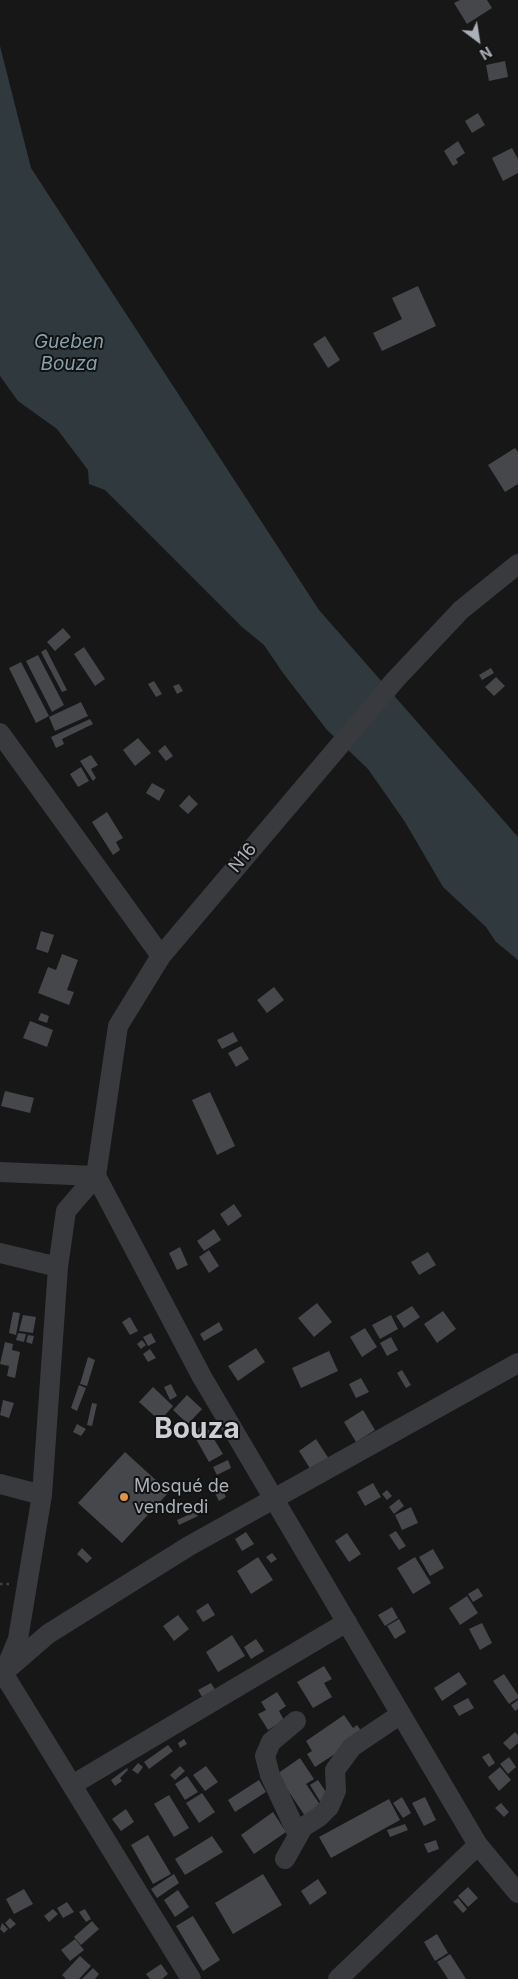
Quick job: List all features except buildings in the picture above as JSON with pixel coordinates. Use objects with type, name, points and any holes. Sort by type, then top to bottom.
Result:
[{"type":"street","name":"N16","points":[[96,1176],[118,1026],[160,956],[394,680],[461,610],[518,564]]},
{"type":"street","points":[[0,732],[160,956]]},
{"type":"street","points":[[0,1172],[96,1176]]},
{"type":"street","points":[[2,1677],[18,1639],[42,1495],[58,1267],[66,1211],[96,1176]]},
{"type":"street","points":[[96,1176],[202,1377],[478,1845],[518,1894]]},
{"type":"street","points":[[0,1253],[58,1267]]},
{"type":"street","points":[[2,1677],[48,1634],[189,1546],[518,1363]]},
{"type":"street","points":[[0,1484],[42,1495]]},
{"type":"street","points":[[72,1785],[347,1622]]},
{"type":"street","points":[[2,1677],[72,1785],[192,1979]]},
{"type":"street","points":[[285,1859],[303,1827],[319,1818],[329,1807],[336,1791],[335,1770],[352,1747],[401,1714]]},
{"type":"street","points":[[296,1721],[271,1742],[265,1756],[270,1775],[298,1835]]},
{"type":"street","points":[[338,1979],[478,1845]]},
{"type":"water","name":"Gueben Bouza","points":[[0,46],[31,168],[319,610],[518,837],[518,960],[496,942],[486,927],[443,887],[405,822],[368,769],[327,730],[264,645],[242,627],[105,490],[89,484],[88,470],[57,429],[18,401],[0,376]]},
{"type":"place","name":"Mosqué de vendredi","points":[[124,1497]]},
{"type":"district","name":"Bouza","points":[[197,1430]]}]
